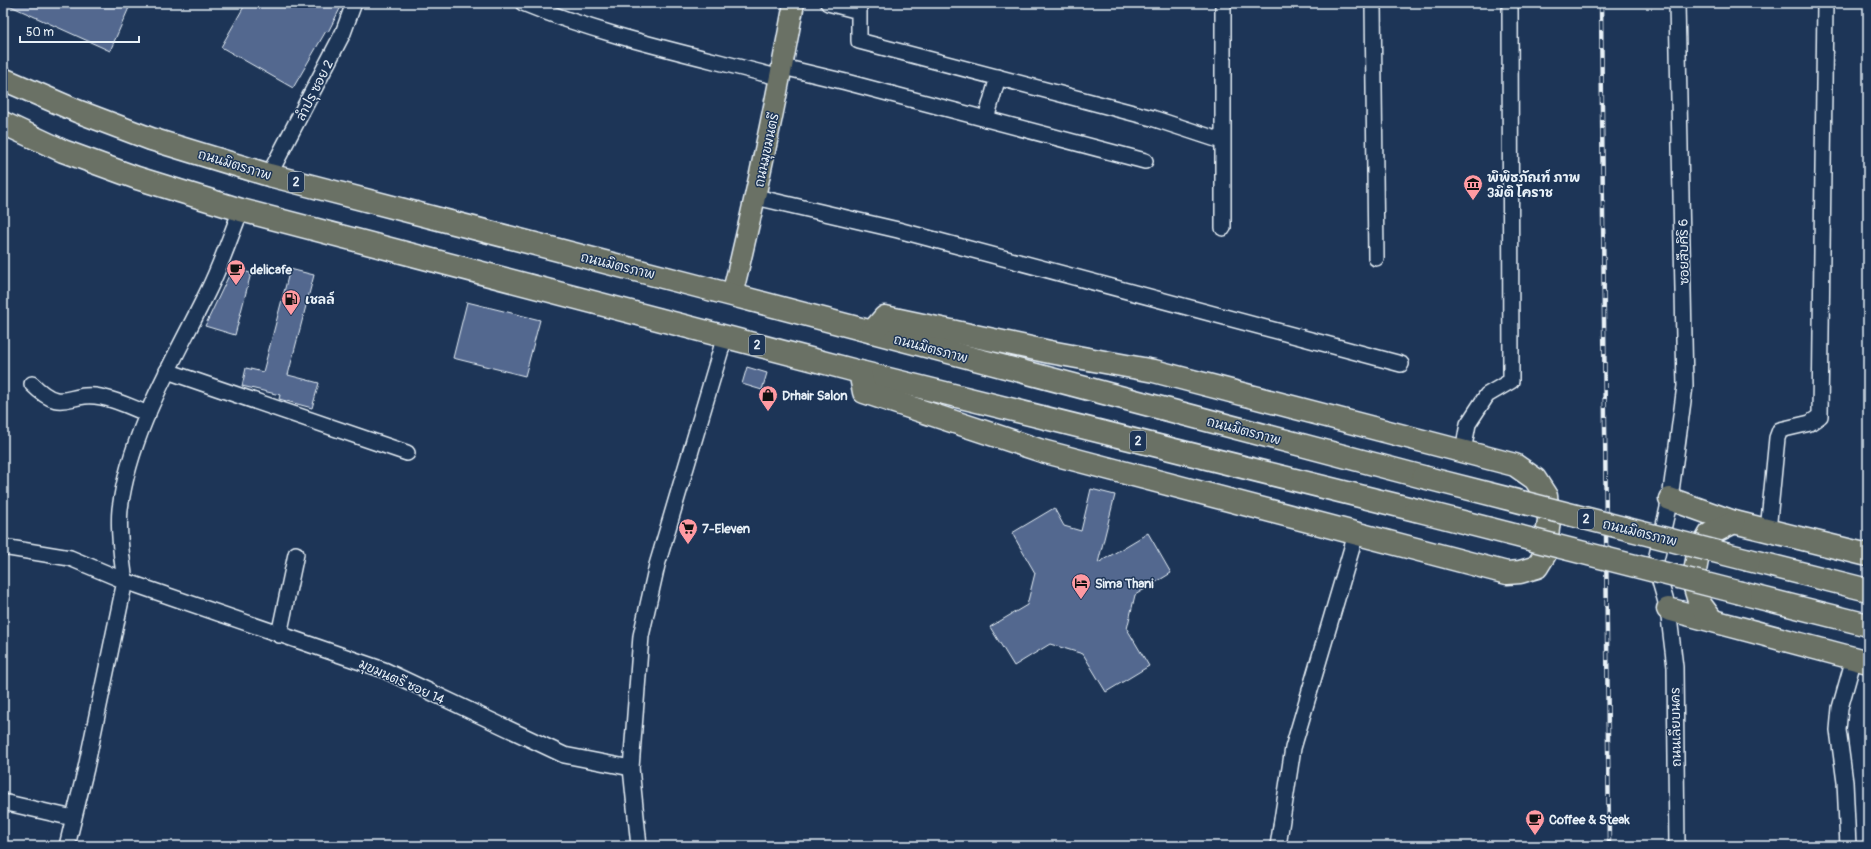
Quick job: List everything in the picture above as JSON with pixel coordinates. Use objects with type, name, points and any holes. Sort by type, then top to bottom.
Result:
[{"type":"highway","name":"ถนนมิตรภาพ","points":[[3,79],[77,111],[151,139],[269,175],[732,295],[1423,478],[1868,590]]},
{"type":"highway","name":"2","points":[[3,123],[62,151],[137,178],[241,210],[860,372],[1416,510],[1868,625]]},
{"type":"highway","points":[[860,372],[864,392],[1042,451],[1507,574],[1537,567],[1545,554],[1550,520],[1546,496],[1535,479],[1515,466],[1463,451],[1154,371],[1050,352],[885,317],[872,332]]},
{"type":"highway","points":[[1670,499],[1734,522],[1868,555]]},
{"type":"highway","points":[[1712,620],[1700,604],[1693,581],[1698,555],[1710,534],[1734,522]]},
{"type":"highway","points":[[1668,609],[1861,660]]},
{"type":"main road","name":"ถนนมุขมนตรี","points":[[732,295],[756,198],[782,72],[793,3]]},
{"type":"street","name":"ลำปรุ ซอย 2","points":[[269,175],[343,33],[354,3]]},
{"type":"street","points":[[523,3],[556,16],[600,30],[782,72],[846,82],[1145,161]]},
{"type":"street","points":[[828,3],[859,11],[860,41],[1152,118],[1222,141]]},
{"type":"street","points":[[1223,3],[1223,228]]},
{"type":"street","points":[[1373,3],[1376,258]]},
{"type":"street","points":[[1463,451],[1468,424],[1487,395],[1511,381],[1510,3]]},
{"type":"street","name":"ซอยสืบศิริ 6","points":[[1668,609],[1655,564],[1670,499],[1685,386],[1678,3]]},
{"type":"street","points":[[1768,531],[1777,438],[1780,430],[1810,423],[1820,416],[1825,3]]},
{"type":"street","points":[[986,119],[998,77]]},
{"type":"street","points":[[756,198],[898,230],[1401,364]]},
{"type":"street","points":[[67,846],[86,768],[125,581],[122,563],[120,510],[130,462],[148,414],[167,371],[209,290],[241,210]]},
{"type":"street","points":[[639,846],[631,768],[640,636],[657,565],[724,336]]},
{"type":"street","points":[[167,371],[407,453]]},
{"type":"street","points":[[32,384],[44,396],[54,401],[91,396],[101,397],[148,414]]},
{"type":"street","points":[[1278,846],[1293,748],[1356,534]]},
{"type":"street","name":"มุขมนตรี ซอย 14","points":[[3,547],[70,558],[125,581],[278,635],[384,670],[564,755],[631,768]]},
{"type":"street","points":[[278,635],[296,554]]},
{"type":"street","name":"ถนนเลียบนคร","points":[[1668,609],[1675,667],[1677,846]]},
{"type":"street","points":[[1848,846],[1845,782],[1838,730],[1840,708],[1861,660]]},
{"type":"street","points":[[3,802],[73,818]]},
{"type":"building","points":[[4,3],[131,3],[110,51]]},
{"type":"building","points":[[246,3],[343,3],[328,32],[326,31],[293,88],[221,47]]},
{"type":"building","points":[[232,269],[251,273],[235,335],[205,326]]},
{"type":"building","points":[[290,269],[314,275],[288,375],[319,383],[312,408],[279,399],[280,395],[242,386],[246,368],[263,372]]},
{"type":"building","points":[[467,302],[540,320],[525,376],[453,358]]},
{"type":"building","points":[[747,367],[767,373],[762,390],[742,384]]},
{"type":"building","name":"Sima Thani","points":[[1091,489],[1115,495],[1098,563],[1148,533],[1171,573],[1135,595],[1127,629],[1149,666],[1106,692],[1083,654],[1050,644],[1014,666],[990,627],[1027,605],[1035,573],[1012,533],[1054,508],[1064,526],[1081,531]]},
{"type":"railway","points":[[1601,3],[1609,846]]},
{"type":"place","name":"พิพิธภัณท์ ภาพ 3มิติ โคราช","points":[[1473,201]]},
{"type":"place","name":"delicafe","points":[[236,286]]},
{"type":"place","name":"เชลล์","points":[[291,316]]},
{"type":"place","name":"Drhair Salon","points":[[768,412]]},
{"type":"place","name":"7-Eleven","points":[[688,545]]},
{"type":"place","name":"Sima Thani","points":[[1081,600]]},
{"type":"place","name":"Coffee & Steak","points":[[1535,836]]}]
